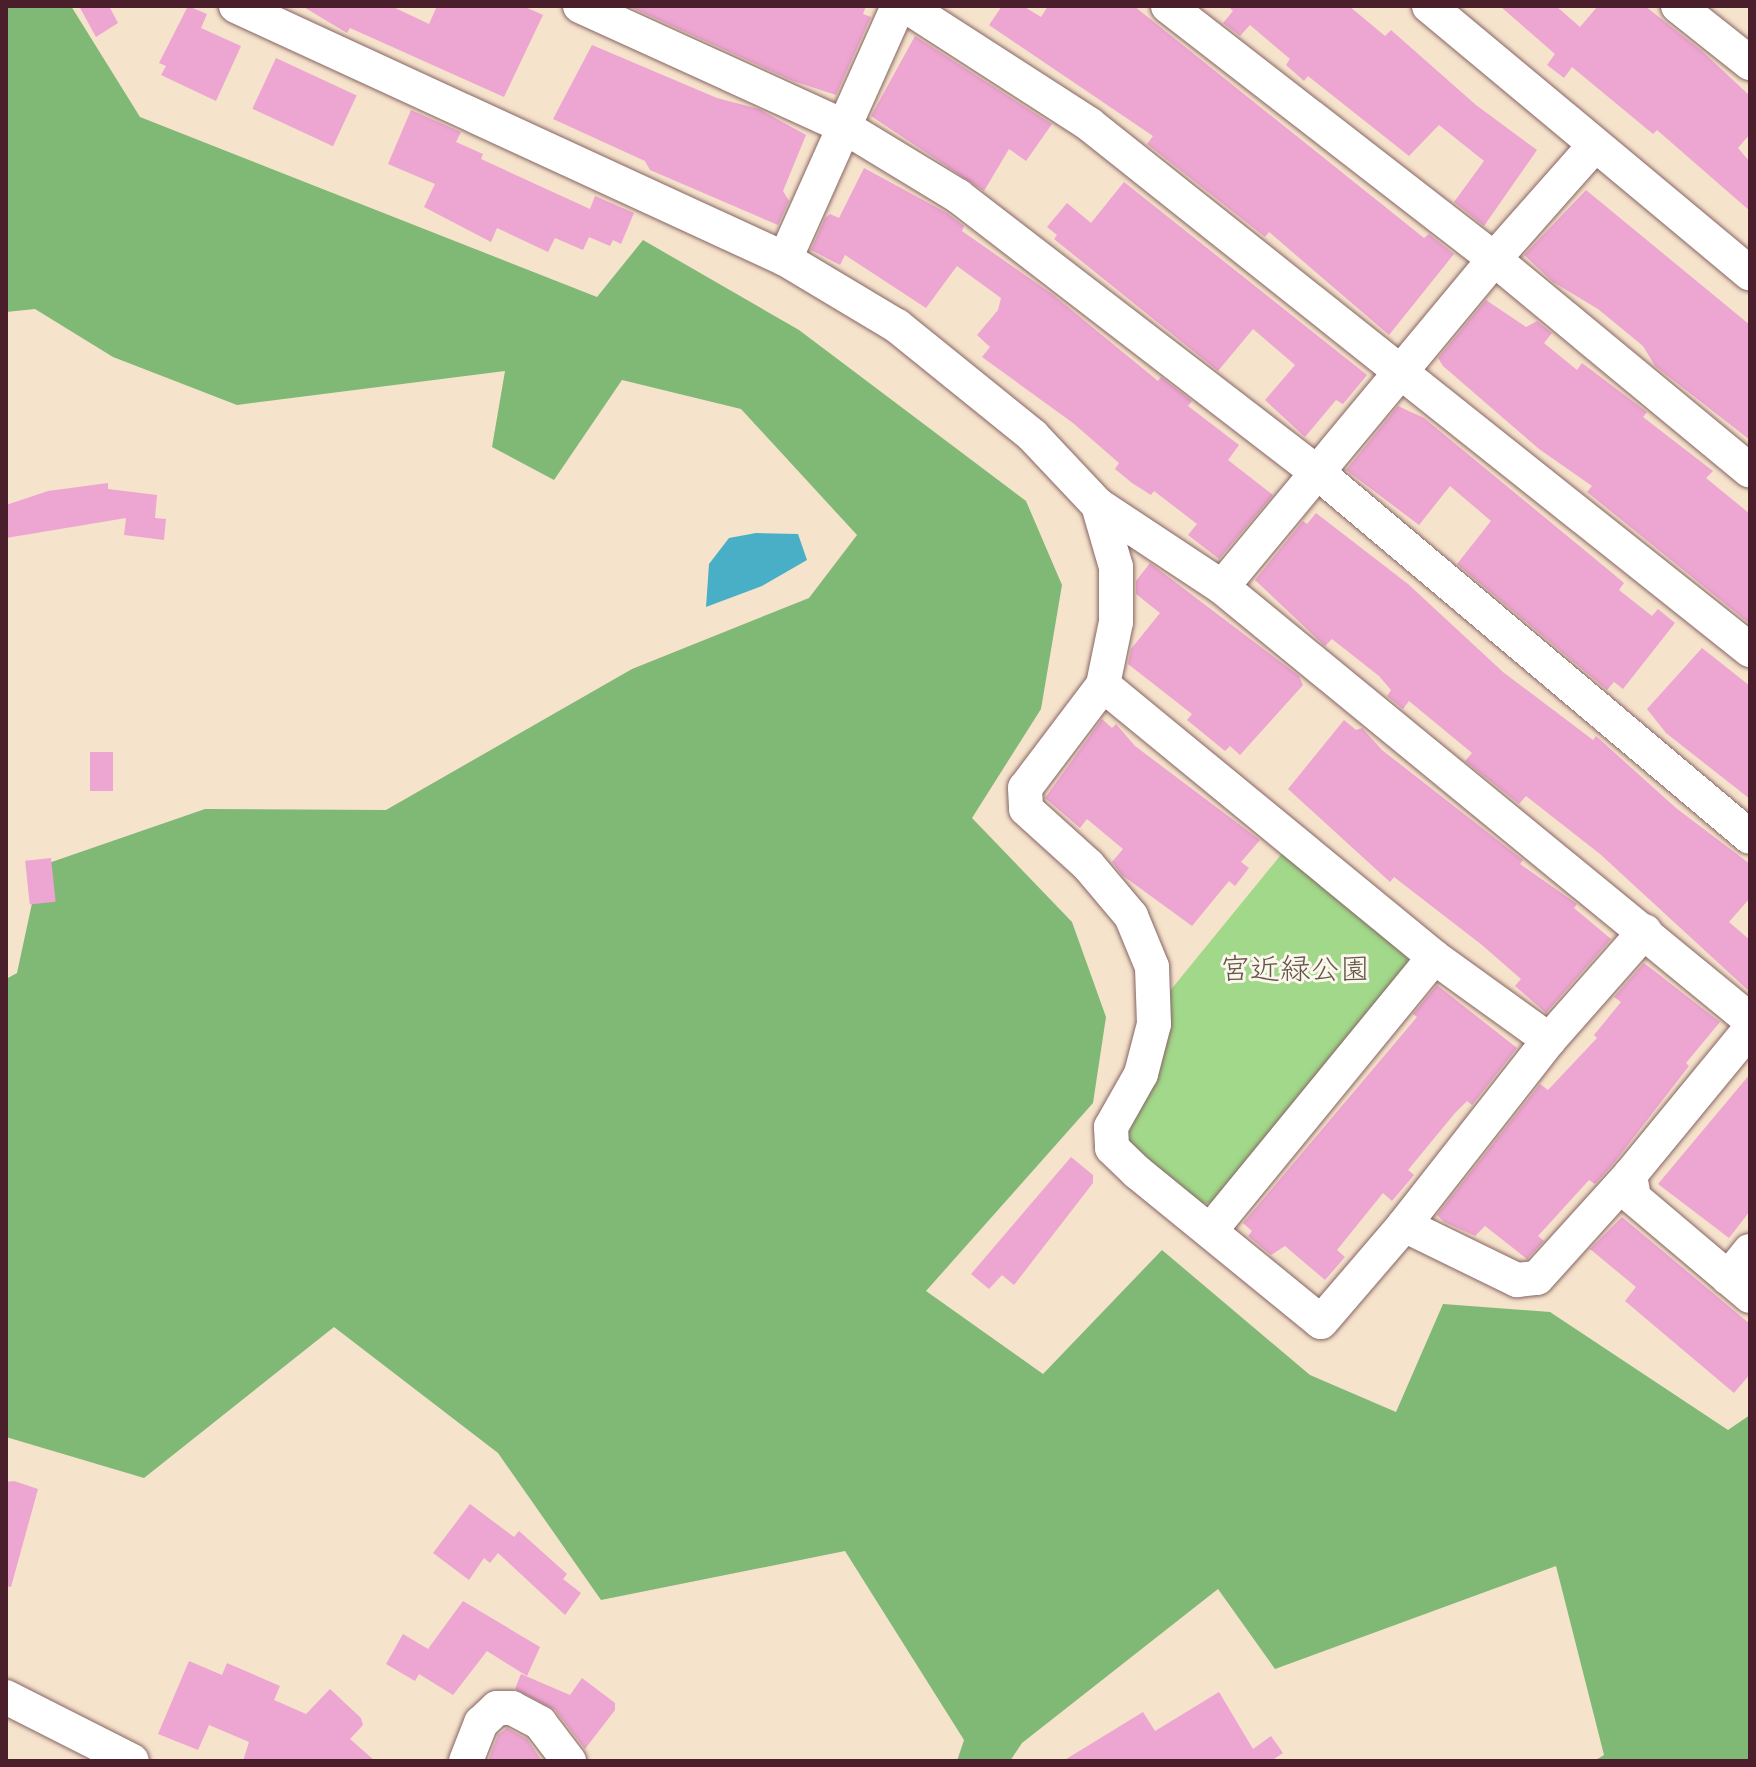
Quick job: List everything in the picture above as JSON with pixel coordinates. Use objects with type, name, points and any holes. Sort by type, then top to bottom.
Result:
[{"type":"street","points":[[236,6],[785,259],[897,326],[1032,435],[1098,505],[1222,587],[1750,1020]]},
{"type":"street","points":[[580,6],[843,126],[958,196],[1317,472],[1750,837]]},
{"type":"street","points":[[785,259],[898,6]]},
{"type":"street","points":[[906,6],[1089,124],[1404,370],[1750,650]]},
{"type":"street","points":[[1168,6],[1494,259],[1750,471]]},
{"type":"street","points":[[1429,6],[1750,273]]},
{"type":"street","points":[[1678,6],[1750,63]]},
{"type":"street","points":[[1222,587],[1494,259],[1595,145]]},
{"type":"street","points":[[1098,505],[1116,567],[1116,622],[1103,685],[1025,788],[1026,809],[1088,865],[1131,916],[1152,967],[1154,1024],[1141,1074],[1111,1127],[1112,1148],[1321,1322],[1404,1225],[1549,1040],[1645,931]]},
{"type":"street","points":[[1103,685],[1434,957],[1549,1040]]},
{"type":"street","points":[[1210,1231],[1434,957]]},
{"type":"street","points":[[1404,1225],[1517,1280],[1537,1278],[1630,1175],[1750,1029]]},
{"type":"street","points":[[1630,1175],[1634,1198],[1739,1287],[1750,1251]]},
{"type":"street","points":[[6,1697],[120,1759]]},
{"type":"street","points":[[466,1761],[481,1723],[497,1708],[512,1708],[540,1723],[569,1761]]},
{"type":"green space","points":[[6,6],[71,6],[140,117],[597,297],[643,240],[799,330],[1026,501],[1062,585],[1041,709],[972,818],[1072,922],[1106,1017],[1093,1103],[926,1291],[1043,1374],[1162,1250],[1310,1375],[1396,1412],[1443,1304],[1550,1312],[1728,1430],[1750,1415],[1750,1761],[1594,1761],[1604,1755],[1556,1566],[1275,1669],[1218,1589],[1022,1743],[1010,1761],[957,1761],[964,1740],[845,1551],[601,1600],[498,1453],[334,1327],[144,1478],[6,1437],[6,979],[17,973],[40,866],[205,809],[386,810],[632,669],[809,598],[857,535],[741,409],[622,380],[554,480],[492,447],[505,371],[237,405],[113,357],[35,309],[6,312]]},
{"type":"green space","name":"宮近緑公園","points":[[1284,851],[1406,948],[1409,973],[1218,1202],[1196,1204],[1125,1149],[1124,1123],[1169,992]]},
{"type":"water","points":[[756,533],[798,534],[807,560],[762,586],[706,607],[709,564],[729,538]]},
{"type":"building","points":[[79,6],[109,6],[118,23],[96,37]]},
{"type":"building","points":[[188,6],[207,14],[201,28],[241,46],[216,101],[161,75],[166,66],[159,63]]},
{"type":"building","points":[[302,6],[391,6],[429,24],[437,6],[523,6],[543,15],[504,97],[350,28],[347,33]]},
{"type":"building","points":[[628,6],[866,6],[863,14],[871,17],[836,95],[793,81]]},
{"type":"building","points":[[1002,6],[1023,6],[1041,17],[1048,6],[1134,6],[1424,238],[1429,234],[1454,254],[1389,335],[1269,232],[1265,237],[1147,144],[1153,136],[989,25]]},
{"type":"building","points":[[1228,6],[1349,6],[1385,36],[1391,30],[1476,105],[1537,150],[1484,226],[1454,202],[1484,161],[1439,125],[1409,156],[1308,76],[1304,81],[1286,65],[1290,59],[1250,25],[1240,36],[1223,23],[1233,11]]},
{"type":"building","points":[[1500,6],[1556,6],[1580,27],[1598,6],[1645,6],[1702,51],[1750,96],[1750,134],[1738,148],[1750,162],[1750,211],[1657,130],[1653,134],[1572,67],[1564,78],[1547,65],[1555,54]]},
{"type":"building","points":[[915,36],[1052,124],[1026,161],[1009,149],[984,191],[871,116]]},
{"type":"building","points":[[592,45],[717,98],[759,109],[806,135],[783,191],[789,201],[778,225],[650,170],[645,161],[553,119]]},
{"type":"building","points":[[276,58],[357,96],[333,146],[252,109]]},
{"type":"building","points":[[411,110],[461,132],[456,142],[483,154],[481,159],[590,209],[595,196],[634,213],[621,244],[613,240],[610,246],[589,237],[583,250],[555,238],[548,252],[497,228],[491,242],[424,207],[435,184],[388,164]]},
{"type":"building","points":[[864,168],[947,213],[964,226],[962,231],[1052,294],[1158,381],[1161,377],[1192,401],[1188,406],[1239,445],[1228,460],[1273,495],[1219,559],[1188,535],[1197,524],[1154,491],[1151,495],[1132,483],[1115,469],[1119,463],[1073,423],[982,357],[990,347],[977,335],[998,310],[1001,298],[957,266],[926,308],[845,255],[840,265],[811,250],[825,218],[830,214],[839,218]]},
{"type":"building","points":[[1124,182],[1367,375],[1343,404],[1336,400],[1305,437],[1265,400],[1295,365],[1253,329],[1218,371],[1054,239],[1057,235],[1047,227],[1067,203],[1091,223]]},
{"type":"building","points":[[1586,190],[1750,325],[1750,440],[1655,366],[1643,346],[1598,309],[1553,282],[1524,255]]},
{"type":"building","points":[[1486,300],[1526,327],[1537,321],[1552,333],[1544,343],[1577,370],[1582,363],[1647,412],[1643,417],[1713,471],[1706,478],[1750,514],[1750,624],[1587,492],[1592,486],[1539,449],[1443,366],[1438,358]]},
{"type":"building","points":[[1398,406],[1424,418],[1611,572],[1624,583],[1619,590],[1652,616],[1658,609],[1675,623],[1623,689],[1614,682],[1607,690],[1457,564],[1491,521],[1450,486],[1419,525],[1346,470]]},
{"type":"building","points":[[108,483],[108,489],[157,495],[155,518],[166,519],[164,540],[124,535],[126,518],[6,538],[6,505],[48,491]]},
{"type":"building","points":[[1316,513],[1408,584],[1503,672],[1593,740],[1596,736],[1676,808],[1750,864],[1750,898],[1729,922],[1750,940],[1750,992],[1600,854],[1526,796],[1519,804],[1465,761],[1472,753],[1409,701],[1403,709],[1387,696],[1391,690],[1379,676],[1332,639],[1325,646],[1255,580],[1303,521],[1307,524]]},
{"type":"building","points":[[1150,563],[1299,676],[1303,685],[1240,755],[1230,746],[1225,751],[1187,720],[1192,714],[1128,664],[1131,649],[1160,613],[1136,594],[1136,581]]},
{"type":"building","points":[[1702,648],[1750,686],[1750,799],[1666,733],[1647,709]]},
{"type":"building","points":[[1102,719],[1112,728],[1116,724],[1135,746],[1260,840],[1241,862],[1249,868],[1235,886],[1229,881],[1192,926],[1122,875],[1112,862],[1123,849],[1087,819],[1080,828],[1045,798]]},
{"type":"building","points":[[1344,720],[1356,730],[1362,728],[1382,750],[1523,860],[1520,864],[1577,904],[1574,908],[1611,939],[1546,1013],[1515,986],[1521,979],[1482,945],[1394,877],[1390,882],[1288,789]]},
{"type":"building","points":[[90,752],[113,752],[113,791],[90,791]]},
{"type":"building","points":[[51,858],[56,902],[30,904],[25,861]]},
{"type":"building","points":[[1644,963],[1720,1022],[1686,1063],[1689,1066],[1613,1164],[1595,1184],[1589,1180],[1538,1236],[1544,1241],[1527,1259],[1485,1226],[1475,1236],[1444,1222],[1437,1215],[1540,1084],[1548,1090],[1597,1038],[1594,1035],[1621,1002],[1614,997]]},
{"type":"building","points":[[1437,985],[1517,1048],[1472,1105],[1467,1101],[1455,1113],[1408,1170],[1414,1175],[1392,1201],[1383,1193],[1337,1250],[1345,1257],[1325,1280],[1285,1246],[1271,1255],[1248,1236],[1252,1231],[1243,1223],[1417,1017],[1413,1014]]},
{"type":"building","points":[[1750,1074],[1750,1211],[1729,1238],[1658,1184]]},
{"type":"building","points":[[1071,1157],[1093,1175],[1093,1183],[1014,1285],[1002,1275],[989,1289],[971,1274]]},
{"type":"building","points":[[1622,1217],[1750,1324],[1750,1374],[1734,1393],[1625,1301],[1636,1287],[1590,1249]]},
{"type":"building","points":[[14,1481],[38,1489],[11,1587],[6,1586],[6,1482]]},
{"type":"building","points":[[470,1504],[514,1537],[519,1531],[567,1574],[563,1579],[581,1593],[565,1615],[498,1553],[490,1563],[484,1558],[469,1580],[433,1553]]},
{"type":"building","points":[[463,1601],[540,1647],[527,1676],[487,1651],[453,1695],[419,1674],[415,1681],[386,1664],[403,1634],[428,1649]]},
{"type":"building","points":[[189,1661],[222,1675],[227,1663],[280,1686],[274,1700],[306,1714],[330,1689],[361,1718],[363,1725],[350,1739],[375,1761],[243,1761],[249,1742],[209,1725],[198,1750],[158,1734]]},
{"type":"building","points":[[521,1674],[570,1695],[582,1678],[615,1703],[615,1710],[585,1749],[555,1710],[515,1689]]},
{"type":"building","points":[[1219,1692],[1253,1749],[1271,1736],[1283,1753],[1271,1761],[1063,1761],[1143,1712],[1155,1731]]},
{"type":"building","points":[[507,1728],[527,1739],[542,1761],[488,1761],[498,1735]]}]
